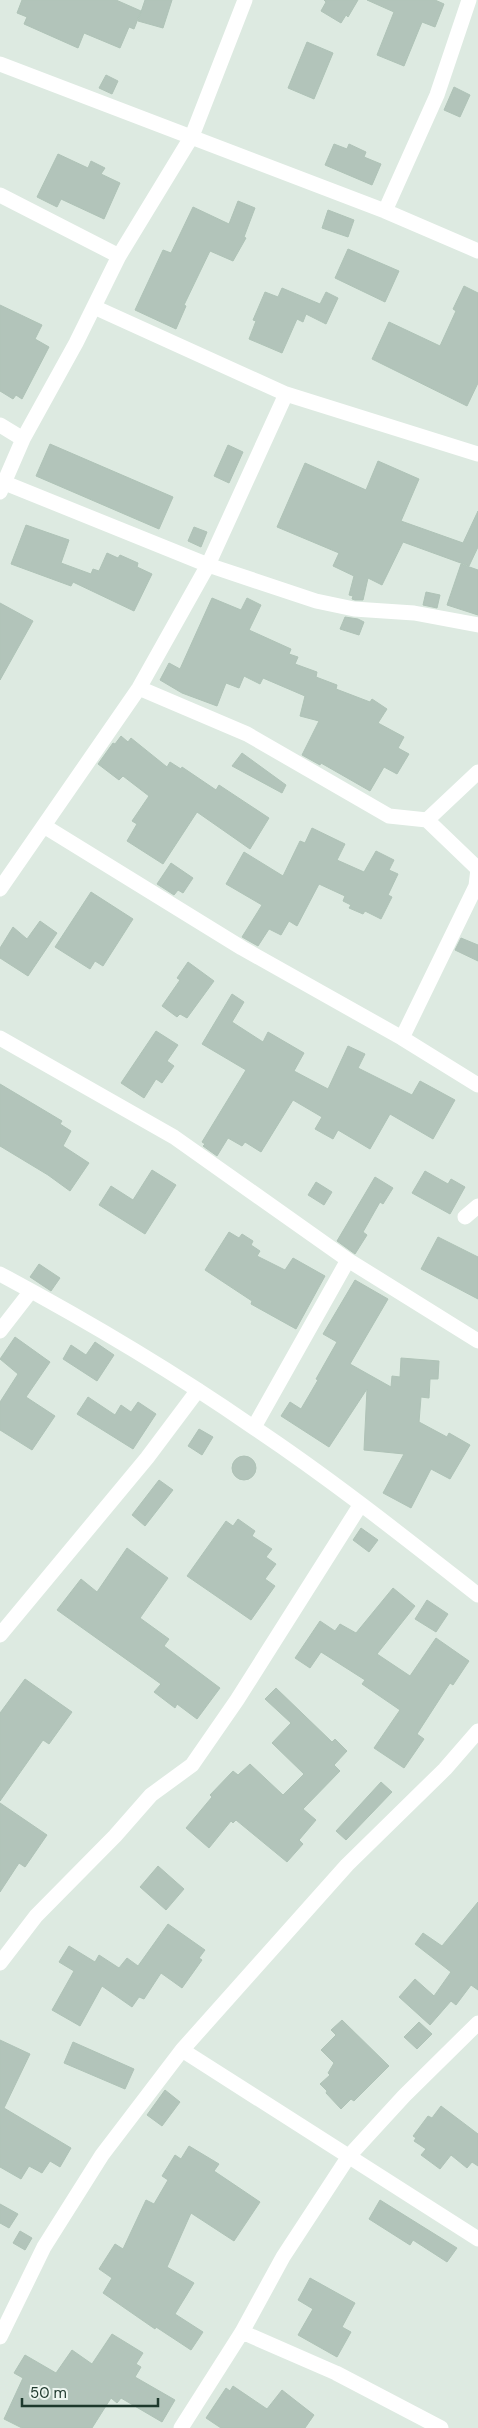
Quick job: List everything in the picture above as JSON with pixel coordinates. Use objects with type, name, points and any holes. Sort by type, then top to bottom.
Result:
[{"type":"street","points":[[245,0],[192,136],[119,256],[23,440],[3,487],[208,565],[288,592],[354,609],[414,613],[478,625]]},
{"type":"street","points":[[385,212],[437,95],[469,0]]},
{"type":"street","points":[[0,64],[192,136],[478,251]]},
{"type":"street","points":[[0,195],[119,256]]},
{"type":"street","points":[[94,307],[286,394],[478,454]]},
{"type":"street","points":[[0,889],[139,688],[208,565],[286,394]]},
{"type":"street","points":[[0,425],[23,440]]},
{"type":"street","points":[[139,688],[247,734],[389,816],[426,820],[478,869],[476,886],[402,1038]]},
{"type":"street","points":[[426,820],[478,772]]},
{"type":"street","points":[[44,826],[242,948],[402,1038],[478,1085]]},
{"type":"street","points":[[0,1038],[174,1137],[348,1260],[478,1341]]},
{"type":"street","points":[[465,1217],[478,1206]]},
{"type":"street","points":[[254,1427],[348,1260]]},
{"type":"street","points":[[0,1274],[198,1390],[254,1427],[361,1504],[478,1595]]},
{"type":"street","points":[[0,1331],[31,1291]]},
{"type":"street","points":[[0,1635],[147,1458],[198,1390]]},
{"type":"street","points":[[0,1963],[36,1916],[115,1836],[151,1794],[192,1765],[237,1700],[361,1504]]},
{"type":"street","points":[[0,2337],[44,2247],[102,2155],[182,2050],[347,1865],[445,1769],[478,1731]]},
{"type":"street","points":[[181,2428],[242,2332],[283,2257],[349,2156],[404,2096],[478,2023]]},
{"type":"street","points":[[182,2050],[478,2239]]},
{"type":"street","points":[[242,2332],[336,2373],[441,2428]]},
{"type":"building","points":[[22,0],[116,0],[141,11],[134,29],[129,27],[120,48],[84,33],[78,48],[24,24],[27,17],[17,13]]},
{"type":"building","points":[[145,0],[172,0],[163,28],[138,21]]},
{"type":"building","points":[[324,0],[358,0],[348,17],[346,15],[341,23],[321,11],[326,2]]},
{"type":"building","points":[[367,0],[435,0],[444,4],[435,27],[422,22],[404,66],[377,55],[394,12]]},
{"type":"building","points":[[307,42],[333,53],[314,99],[288,88]]},
{"type":"building","points":[[106,75],[118,81],[112,94],[99,88]]},
{"type":"building","points":[[454,87],[470,95],[460,117],[444,110]]},
{"type":"building","points":[[334,144],[347,149],[349,144],[366,152],[364,157],[381,164],[372,185],[325,165]]},
{"type":"building","points":[[58,154],[88,168],[91,161],[105,168],[101,174],[120,183],[104,219],[61,199],[57,207],[37,197]]},
{"type":"building","points":[[238,201],[255,208],[244,237],[246,238],[233,261],[210,251],[184,305],[186,306],[176,329],[135,310],[163,250],[171,253],[193,207],[229,224]]},
{"type":"building","points":[[328,210],[354,220],[348,237],[322,228]]},
{"type":"building","points":[[348,249],[399,271],[385,302],[335,278]]},
{"type":"building","points":[[464,286],[478,293],[478,383],[467,406],[372,359],[389,322],[440,346],[456,311],[453,309]]},
{"type":"building","points":[[282,288],[320,304],[326,292],[338,298],[326,324],[306,314],[303,322],[297,319],[282,353],[249,339],[256,321],[253,320],[265,292],[278,297]]},
{"type":"building","points":[[0,305],[42,325],[35,339],[49,347],[22,399],[16,395],[13,399],[0,391]]},
{"type":"building","points":[[50,444],[173,497],[159,529],[36,476]]},
{"type":"building","points":[[228,445],[243,452],[229,483],[214,476]]},
{"type":"building","points":[[378,461],[419,479],[401,521],[463,543],[478,511],[478,547],[469,566],[403,542],[382,585],[368,578],[363,600],[355,600],[352,599],[353,596],[349,595],[354,576],[333,566],[339,553],[277,527],[305,463],[366,490]]},
{"type":"building","points":[[26,525],[69,540],[61,563],[91,574],[93,569],[99,571],[107,553],[118,558],[120,555],[138,563],[137,567],[152,574],[134,611],[73,582],[71,586],[11,564]]},
{"type":"building","points":[[194,527],[207,532],[201,547],[188,541]]},
{"type":"building","points":[[461,564],[478,570],[478,615],[447,605]]},
{"type":"building","points":[[426,592],[440,595],[437,608],[423,605]]},
{"type":"building","points":[[212,598],[241,610],[247,598],[261,605],[249,630],[291,649],[289,654],[298,657],[295,664],[317,672],[316,677],[337,685],[336,689],[370,702],[372,699],[387,709],[378,723],[404,737],[398,748],[409,754],[397,774],[384,767],[370,791],[321,763],[320,765],[302,755],[319,721],[300,716],[305,696],[263,678],[260,684],[244,676],[239,688],[226,683],[217,706],[182,693],[160,680],[169,663],[180,669]]},
{"type":"building","points":[[0,603],[33,621],[0,680]]},
{"type":"building","points":[[345,617],[364,622],[359,635],[340,629]]},
{"type":"building","points":[[121,736],[128,742],[131,738],[167,767],[170,762],[181,769],[182,767],[216,790],[219,785],[269,818],[250,849],[197,812],[163,864],[127,841],[137,824],[132,821],[149,796],[123,776],[119,780],[98,764],[113,743],[115,744]]},
{"type":"building","points":[[242,753],[286,785],[282,793],[232,766]]},
{"type":"building","points":[[312,828],[345,844],[337,860],[364,872],[376,851],[394,860],[389,870],[398,874],[388,895],[392,897],[381,919],[365,911],[363,914],[349,908],[351,905],[343,901],[345,896],[319,884],[297,926],[289,921],[281,935],[269,929],[258,946],[242,937],[262,905],[226,884],[244,852],[283,876],[300,841],[305,843]]},
{"type":"building","points":[[171,863],[193,878],[183,893],[178,890],[174,895],[157,884]]},
{"type":"building","points":[[91,892],[133,919],[103,966],[95,961],[90,969],[55,947]]},
{"type":"building","points":[[40,921],[57,933],[28,976],[0,958],[0,948],[13,927],[27,939]]},
{"type":"building","points":[[461,938],[478,945],[478,961],[455,950]]},
{"type":"building","points":[[188,962],[214,981],[187,1018],[180,1014],[177,1017],[162,1006],[180,980],[177,978]]},
{"type":"building","points":[[232,994],[244,1002],[232,1022],[263,1042],[268,1032],[304,1053],[294,1071],[328,1089],[348,1046],[365,1054],[358,1068],[412,1095],[420,1081],[455,1100],[433,1139],[390,1114],[370,1149],[338,1130],[333,1139],[315,1129],[322,1117],[293,1100],[261,1152],[245,1142],[242,1146],[228,1138],[217,1156],[203,1146],[205,1144],[202,1142],[246,1070],[202,1044]]},
{"type":"building","points":[[156,1031],[178,1045],[167,1061],[174,1066],[162,1083],[156,1079],[144,1098],[121,1083]]},
{"type":"building","points":[[0,1084],[62,1121],[60,1124],[71,1131],[63,1146],[89,1163],[70,1191],[48,1175],[0,1146]]},
{"type":"building","points":[[152,1170],[176,1185],[145,1234],[99,1205],[111,1186],[133,1200]]},
{"type":"building","points":[[425,1171],[448,1184],[451,1179],[465,1187],[450,1214],[412,1193]]},
{"type":"building","points":[[375,1177],[393,1188],[383,1204],[380,1202],[363,1232],[367,1235],[355,1254],[337,1241]]},
{"type":"building","points":[[316,1182],[332,1192],[324,1205],[308,1195]]},
{"type":"building","points":[[229,1232],[239,1238],[242,1234],[253,1241],[251,1245],[260,1251],[257,1256],[285,1270],[293,1258],[325,1276],[296,1329],[251,1304],[252,1301],[205,1270]]},
{"type":"building","points":[[438,1237],[478,1257],[478,1299],[421,1269]]},
{"type":"building","points":[[39,1264],[60,1278],[51,1291],[30,1277]]},
{"type":"building","points":[[355,1280],[388,1299],[350,1364],[391,1387],[392,1376],[400,1377],[401,1358],[439,1361],[438,1379],[430,1379],[429,1398],[421,1397],[419,1422],[447,1437],[449,1433],[470,1445],[450,1479],[431,1469],[411,1508],[383,1493],[404,1454],[364,1450],[367,1389],[329,1447],[281,1416],[290,1402],[301,1409],[318,1380],[316,1379],[337,1342],[323,1334]]},
{"type":"building","points":[[15,1337],[50,1362],[26,1397],[55,1416],[32,1450],[0,1430],[0,1402],[18,1374],[0,1359]]},
{"type":"building","points":[[95,1342],[114,1355],[97,1381],[63,1359],[71,1345],[86,1355]]},
{"type":"building","points":[[88,1397],[115,1415],[121,1405],[131,1412],[138,1402],[156,1414],[133,1449],[77,1414]]},
{"type":"building","points":[[199,1429],[213,1437],[202,1455],[188,1446]]},
{"type":"building","points":[[239,1456],[249,1456],[256,1463],[256,1473],[249,1480],[239,1480],[232,1473],[232,1463]]},
{"type":"building","points":[[159,1480],[173,1490],[145,1526],[132,1515]]},
{"type":"building","points":[[238,1519],[255,1531],[252,1536],[272,1549],[266,1557],[276,1564],[265,1579],[275,1586],[251,1620],[187,1576],[226,1521],[233,1526]]},
{"type":"building","points":[[361,1528],[378,1540],[369,1552],[353,1540]]},
{"type":"building","points":[[127,1548],[168,1578],[140,1618],[169,1639],[164,1646],[220,1688],[197,1719],[177,1704],[175,1708],[154,1692],[161,1684],[57,1610],[81,1579],[97,1592]]},
{"type":"building","points":[[393,1588],[415,1606],[377,1654],[410,1676],[436,1638],[469,1661],[453,1685],[450,1683],[417,1734],[424,1739],[404,1768],[374,1748],[400,1710],[362,1684],[365,1680],[321,1652],[310,1668],[295,1658],[320,1621],[335,1631],[340,1624],[356,1633]]},
{"type":"building","points":[[427,1600],[448,1614],[436,1632],[415,1619]]},
{"type":"building","points":[[25,1679],[72,1712],[49,1744],[43,1740],[0,1801],[0,1713]]},
{"type":"building","points":[[276,1688],[332,1742],[335,1739],[347,1751],[334,1765],[340,1771],[303,1809],[316,1820],[299,1840],[303,1844],[287,1862],[236,1820],[233,1823],[231,1821],[209,1848],[186,1828],[212,1797],[210,1795],[233,1771],[238,1775],[250,1764],[283,1795],[304,1774],[272,1743],[291,1723],[265,1699]]},
{"type":"building","points":[[381,1782],[392,1792],[346,1840],[336,1831]]},
{"type":"building","points":[[0,1803],[47,1835],[25,1867],[19,1863],[0,1892]]},
{"type":"building","points":[[158,1866],[184,1889],[166,1910],[140,1887]]},
{"type":"building","points":[[478,1902],[478,1990],[471,1985],[456,2005],[451,2001],[430,2025],[399,1997],[415,1979],[434,1996],[451,1972],[415,1944],[423,1933],[442,1946]]},
{"type":"building","points":[[168,1924],[205,1950],[199,1958],[202,1960],[182,1988],[161,1973],[144,1999],[139,1997],[132,2007],[102,1986],[80,2026],[52,2010],[74,1971],[59,1962],[69,1946],[95,1962],[99,1955],[119,1968],[127,1958],[138,1966]]},
{"type":"building","points":[[342,2020],[389,2066],[354,2101],[351,2099],[341,2109],[320,2084],[330,2075],[328,2073],[334,2063],[321,2050],[336,2035],[331,2030]]},
{"type":"building","points":[[419,2022],[432,2034],[417,2049],[404,2037]]},
{"type":"building","points":[[0,2040],[30,2054],[4,2108],[71,2148],[60,2167],[50,2161],[42,2173],[29,2166],[21,2179],[0,2167]]},
{"type":"building","points":[[73,2042],[134,2069],[125,2089],[64,2063]]},
{"type":"building","points":[[165,2090],[180,2102],[162,2126],[147,2115]]},
{"type":"building","points":[[441,2106],[478,2134],[478,2166],[472,2162],[467,2168],[451,2155],[440,2169],[421,2155],[426,2149],[414,2141],[416,2138],[413,2136],[428,2116],[432,2118]]},
{"type":"building","points":[[189,2146],[219,2164],[214,2171],[260,2202],[234,2241],[191,2213],[167,2267],[194,2283],[175,2314],[203,2332],[191,2350],[156,2327],[155,2329],[103,2293],[112,2278],[99,2269],[115,2244],[123,2249],[146,2200],[154,2204],[168,2180],[162,2176],[175,2155],[181,2159]]},
{"type":"building","points":[[380,2200],[457,2248],[447,2262],[413,2240],[410,2245],[369,2219]]},
{"type":"building","points":[[0,2204],[18,2214],[9,2228],[0,2223]]},
{"type":"building","points":[[20,2231],[32,2238],[25,2250],[13,2243]]},
{"type":"building","points":[[310,2278],[355,2303],[342,2327],[351,2332],[337,2357],[298,2335],[313,2309],[298,2300]]},
{"type":"building","points":[[112,2334],[143,2353],[136,2364],[141,2367],[135,2377],[175,2400],[162,2422],[121,2398],[117,2403],[111,2398],[92,2428],[22,2428],[4,2419],[23,2378],[14,2373],[25,2355],[56,2373],[72,2350],[92,2364]]},
{"type":"building","points":[[233,2386],[267,2409],[282,2390],[314,2415],[305,2428],[221,2428],[206,2418],[226,2388],[230,2391]]}]
